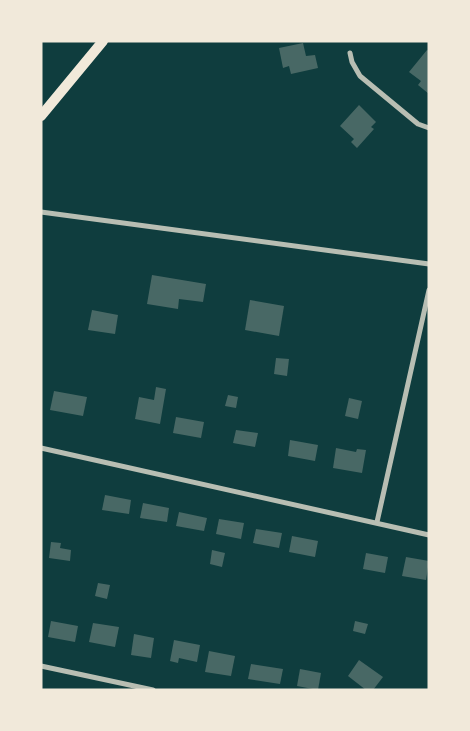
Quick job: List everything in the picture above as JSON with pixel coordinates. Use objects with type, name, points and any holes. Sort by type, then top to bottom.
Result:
[{"type":"main road","points":[[41,116],[103,41]]},
{"type":"street","points":[[350,53],[352,62],[360,76],[418,124],[429,128]]},
{"type":"street","points":[[41,212],[429,264]]},
{"type":"street","points":[[377,522],[429,290]]},
{"type":"street","points":[[41,448],[429,534]]},
{"type":"street","points":[[41,666],[153,690]]},
{"type":"building","points":[[303,43],[306,56],[315,55],[318,68],[291,74],[289,66],[283,68],[279,48]]},
{"type":"building","points":[[427,50],[429,51],[429,94],[418,85],[421,81],[409,72]]},
{"type":"building","points":[[359,105],[376,122],[371,127],[374,129],[357,148],[351,142],[354,139],[340,126]]},
{"type":"building","points":[[152,275],[206,284],[203,302],[179,299],[178,309],[147,304]]},
{"type":"building","points":[[250,300],[284,306],[279,336],[245,330]]},
{"type":"building","points":[[92,310],[118,315],[115,334],[88,330]]},
{"type":"building","points":[[276,358],[289,359],[287,376],[274,374]]},
{"type":"building","points":[[156,387],[166,389],[160,424],[135,419],[139,397],[154,400]]},
{"type":"building","points":[[54,391],[87,397],[83,416],[50,410]]},
{"type":"building","points":[[228,395],[238,397],[236,408],[225,406]]},
{"type":"building","points":[[349,398],[362,401],[358,419],[345,416]]},
{"type":"building","points":[[176,417],[204,422],[201,438],[173,433]]},
{"type":"building","points":[[236,430],[258,433],[255,447],[233,443]]},
{"type":"building","points":[[290,440],[318,445],[315,461],[288,456]]},
{"type":"building","points":[[336,448],[356,452],[357,449],[366,450],[362,473],[333,468]]},
{"type":"building","points":[[105,495],[131,500],[129,514],[102,510]]},
{"type":"building","points":[[143,503],[169,508],[167,522],[140,518]]},
{"type":"building","points":[[179,512],[207,518],[204,531],[176,526]]},
{"type":"building","points":[[219,519],[244,523],[241,539],[216,534]]},
{"type":"building","points":[[256,529],[282,533],[279,548],[253,543]]},
{"type":"building","points":[[292,536],[318,541],[315,557],[289,552]]},
{"type":"building","points":[[51,542],[61,543],[60,548],[71,550],[70,561],[49,558]]},
{"type":"building","points":[[212,550],[225,553],[222,567],[210,564]]},
{"type":"building","points":[[366,553],[388,557],[385,573],[363,569]]},
{"type":"building","points":[[406,557],[429,561],[426,580],[402,576]]},
{"type":"building","points":[[98,583],[110,585],[107,599],[95,596]]},
{"type":"building","points":[[51,621],[78,626],[75,642],[48,637]]},
{"type":"building","points":[[355,621],[368,624],[365,634],[353,631]]},
{"type":"building","points":[[93,623],[119,627],[115,647],[89,642]]},
{"type":"building","points":[[134,634],[154,638],[151,658],[131,655]]},
{"type":"building","points":[[174,640],[200,645],[197,662],[179,658],[178,663],[170,661]]},
{"type":"building","points":[[209,651],[235,656],[231,676],[205,672]]},
{"type":"building","points":[[359,660],[383,677],[373,690],[366,690],[348,676]]},
{"type":"building","points":[[251,664],[283,669],[280,684],[248,679]]},
{"type":"building","points":[[300,669],[321,673],[318,690],[297,686]]}]
